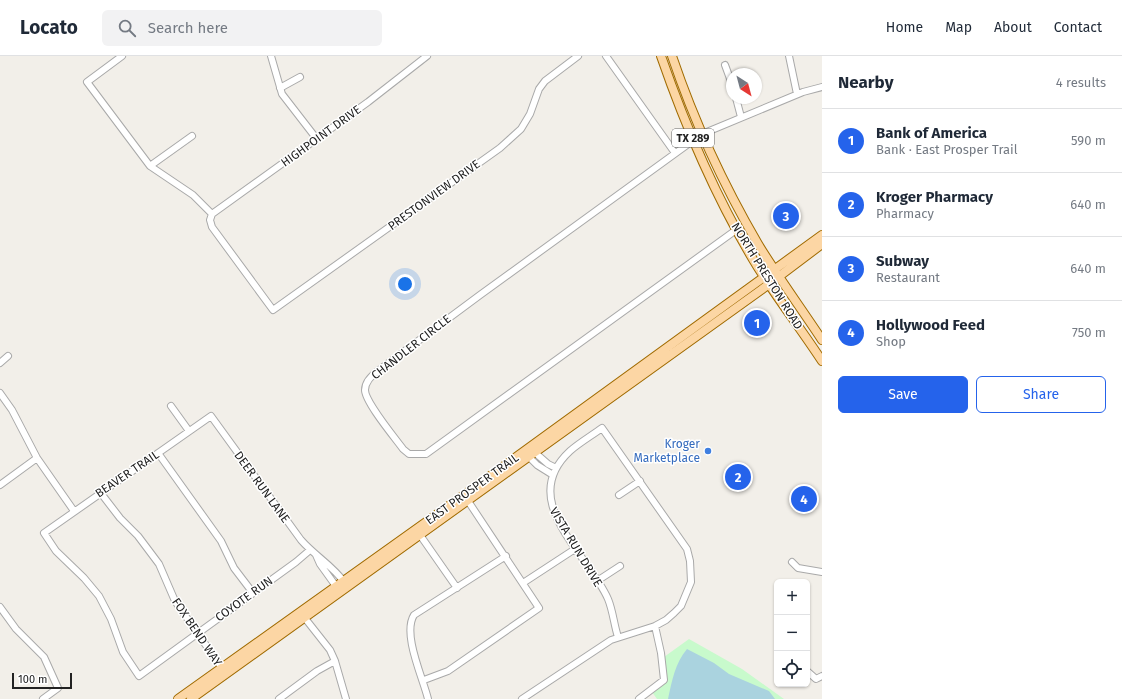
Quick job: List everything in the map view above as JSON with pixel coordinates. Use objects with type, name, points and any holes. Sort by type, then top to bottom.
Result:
[{"type":"main road","name":"NORTH PRESTON ROAD","points":[[661,56],[694,140],[736,230],[767,280],[822,361]]},
{"type":"main road","name":"NORTH PRESTON ROAD","points":[[672,56],[702,134],[741,213],[777,273],[822,340]]},
{"type":"main road","points":[[777,273],[822,235]]},
{"type":"main road","points":[[777,273],[822,244]]},
{"type":"main road","name":"EAST PROSPER TRAIL","points":[[178,699],[221,667],[341,586],[466,498],[777,273]]},
{"type":"main road","name":"EAST PROSPER TRAIL","points":[[191,699],[304,617],[341,586],[420,535],[466,498]]},
{"type":"street","points":[[122,56],[87,82],[150,166],[193,195],[212,214]]},
{"type":"street","points":[[271,56],[280,88],[286,99],[316,138]]},
{"type":"street","name":"HIGHPOINT DRIVE","points":[[212,214],[428,56]]},
{"type":"street","name":"PRESTONVIEW DRIVE","points":[[212,214],[210,220],[212,227],[273,310],[500,148],[521,129],[530,114],[539,89],[545,81],[578,56]]},
{"type":"street","points":[[606,56],[675,154]]},
{"type":"street","points":[[789,56],[796,94]]},
{"type":"street","points":[[725,64],[726,68]]},
{"type":"street","points":[[280,88],[300,76]]},
{"type":"street","name":"CHANDLER CIRCLE","points":[[736,230],[426,454],[416,456],[403,449],[367,400],[365,388],[371,376],[480,294],[702,134],[796,94],[822,87]]},
{"type":"street","points":[[738,104],[741,117]]},
{"type":"street","points":[[150,166],[192,136]]},
{"type":"street","points":[[0,363],[8,356]]},
{"type":"street","points":[[0,393],[12,410],[37,458],[74,511]]},
{"type":"street","points":[[171,406],[189,431]]},
{"type":"street","name":"BEAVER TRAIL","points":[[139,676],[123,652],[111,619],[98,596],[84,578],[56,551],[44,533],[100,492],[211,416]]},
{"type":"street","name":"DEER RUN LANE","points":[[211,416],[291,528],[310,550],[329,564],[341,586]]},
{"type":"street","name":"VISTA RUN DRIVE","points":[[618,637],[608,599],[557,520],[550,505],[549,490],[556,468],[570,451],[602,428],[640,481]]},
{"type":"street","points":[[529,452],[556,468]]},
{"type":"street","points":[[529,452],[544,470],[553,475]]},
{"type":"street","points":[[158,453],[222,541],[234,568],[253,593]]},
{"type":"street","points":[[0,485],[37,458]]},
{"type":"street","points":[[522,699],[611,640],[654,626],[666,620],[681,606],[691,582],[690,561],[687,549],[640,481],[619,495]]},
{"type":"street","name":"FOX BEND WAY","points":[[100,492],[120,518],[138,536],[159,564],[175,601],[226,674]]},
{"type":"street","points":[[424,680],[448,671],[539,608],[506,556],[466,498]]},
{"type":"street","points":[[420,535],[457,588]]},
{"type":"street","points":[[523,583],[575,549]]},
{"type":"street","name":"COYOTE RUN","points":[[139,676],[296,562],[310,550]]},
{"type":"street","points":[[428,699],[424,680],[411,642],[410,622],[414,615],[506,556]]},
{"type":"street","points":[[792,562],[798,568],[822,572]]},
{"type":"street","points":[[597,581],[620,566]]},
{"type":"street","points":[[0,606],[16,629],[44,657],[58,688],[43,699]]},
{"type":"street","points":[[304,617],[330,650],[335,661],[346,699]]},
{"type":"street","points":[[639,699],[664,680],[661,653],[654,626]]},
{"type":"street","points":[[279,699],[317,671],[335,661]]},
{"type":"street","points":[[810,674],[816,679],[822,676]]},
{"type":"green space","points":[[689,639],[742,669],[784,699],[657,699],[652,692],[665,681],[667,674],[664,657]]},
{"type":"water","points":[[687,649],[714,663],[729,674],[769,691],[775,699],[668,699],[677,666]]},
{"type":"place","name":"Subway","points":[[786,216]]},
{"type":"place","name":"Bank of America","points":[[757,323]]},
{"type":"place","name":"Kroger Marketplace","points":[[708,451]]},
{"type":"place","name":"Kroger Pharmacy","points":[[738,477]]},
{"type":"place","name":"Hollywood Feed","points":[[804,499]]}]
